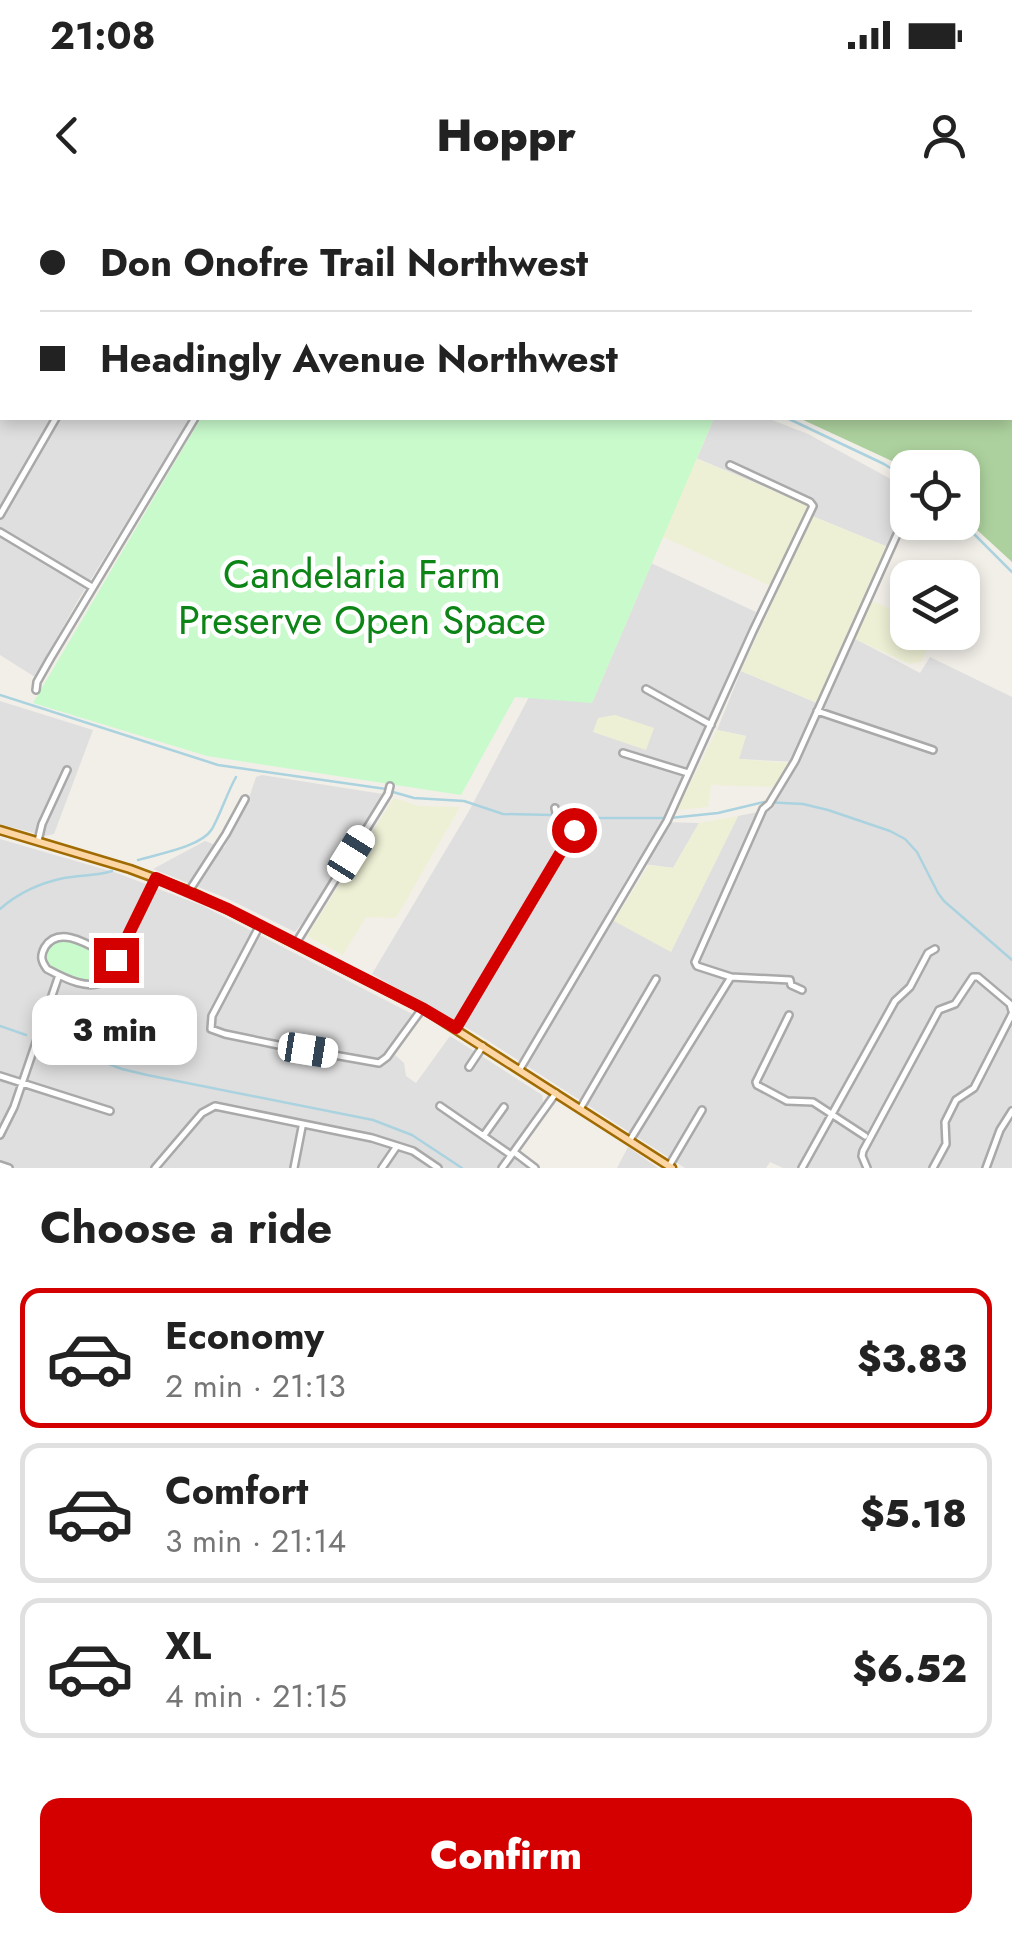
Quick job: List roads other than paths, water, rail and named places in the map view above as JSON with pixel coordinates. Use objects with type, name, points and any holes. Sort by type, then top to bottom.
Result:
[{"type":"main road","points":[[0,830],[156,878],[296,943],[456,1028],[670,1167]]},
{"type":"street","points":[[1,510],[55,420]]},
{"type":"street","points":[[36,690],[37,682],[194,420]]},
{"type":"street","points":[[520,1070],[642,858],[656,842],[813,506],[730,465]]},
{"type":"street","points":[[0,532],[93,588]]},
{"type":"street","points":[[802,990],[791,985],[790,980],[731,978],[695,962],[763,809],[796,761],[895,540]]},
{"type":"street","points":[[646,690],[711,725]]},
{"type":"street","points":[[818,711],[932,750]]},
{"type":"street","points":[[624,752],[688,772]]},
{"type":"street","points":[[38,841],[67,770]]},
{"type":"street","points":[[296,943],[390,786]]},
{"type":"street","points":[[189,891],[244,798]]},
{"type":"street","points":[[456,1028],[574,830],[555,812]]},
{"type":"street","points":[[116,960],[66,936],[56,936],[42,953],[47,969],[91,986],[99,985],[106,980],[116,960],[156,878]]},
{"type":"street","points":[[260,925],[212,1016],[211,1029],[380,1063],[422,1008]]},
{"type":"street","points":[[802,1168],[895,1001],[910,987],[928,954],[935,949]]},
{"type":"street","points":[[0,1135],[14,1107],[58,975]]},
{"type":"street","points":[[867,1168],[863,1151],[936,1014],[956,1004],[972,977],[978,977],[1010,1004],[1012,1012],[974,1088],[956,1100],[945,1122],[946,1144],[933,1168]]},
{"type":"street","points":[[630,1140],[731,978]]},
{"type":"street","points":[[580,1108],[656,979]]},
{"type":"street","points":[[789,1015],[757,1085],[782,1100],[812,1102],[865,1136]]},
{"type":"street","points":[[469,1067],[482,1046]]},
{"type":"street","points":[[0,1076],[110,1112]]},
{"type":"street","points":[[502,1168],[556,1093]]},
{"type":"street","points":[[154,1168],[202,1113],[215,1106],[372,1138],[413,1151],[438,1168]]},
{"type":"street","points":[[440,1106],[535,1168]]},
{"type":"street","points":[[484,1135],[504,1107]]},
{"type":"street","points":[[670,1167],[702,1110]]},
{"type":"street","points":[[986,1168],[1000,1130],[1012,1111]]},
{"type":"street","points":[[294,1168],[302,1126]]},
{"type":"street","points":[[382,1168],[398,1146]]},
{"type":"street","points":[[0,1165],[9,1168]]},
{"type":"waterway","points":[[791,420],[890,468]]},
{"type":"waterway","points":[[980,540],[1012,572]]},
{"type":"waterway","points":[[0,695],[218,765],[386,789]]},
{"type":"waterway","points":[[138,860],[199,841],[212,829],[236,777]]},
{"type":"waterway","points":[[393,792],[414,798],[464,801],[503,814],[553,815]]},
{"type":"waterway","points":[[670,818],[718,813],[764,802],[803,804],[890,831],[917,852],[944,901],[1012,960]]},
{"type":"waterway","points":[[558,815],[664,818]]},
{"type":"waterway","points":[[0,909],[22,893],[46,883],[112,871]]},
{"type":"waterway","points":[[0,1026],[26,1035]]},
{"type":"waterway","points":[[43,1039],[122,1069],[373,1120],[412,1135],[462,1168]]},
{"type":"park label","name":"Candelaria Farm Preserve Open Space","points":[[362,597]]}]
